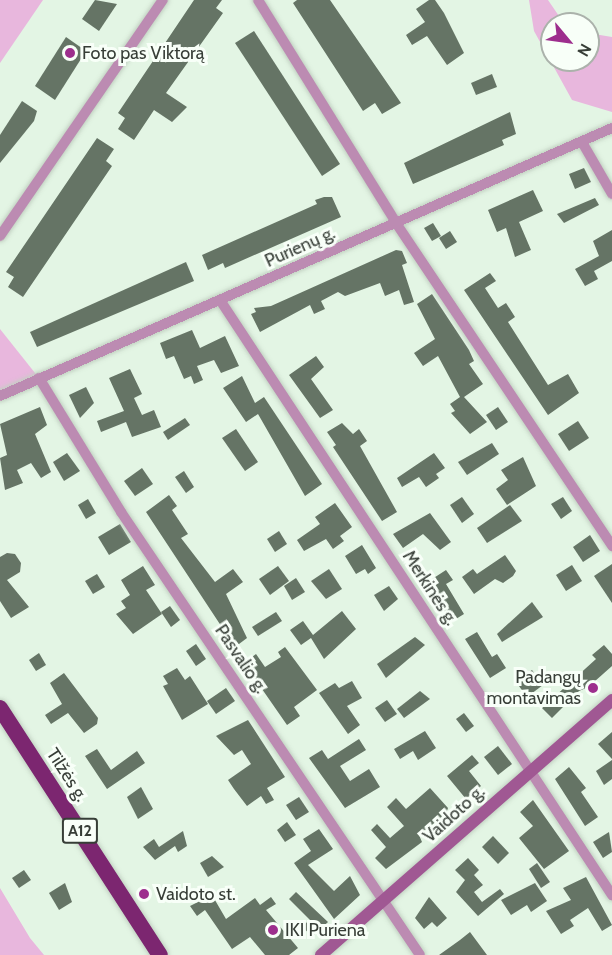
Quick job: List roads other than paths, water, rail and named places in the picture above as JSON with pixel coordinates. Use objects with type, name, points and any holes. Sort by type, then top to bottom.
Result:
[{"type":"highway","name":"Tilžės g.","points":[[0,708],[160,955]]},
{"type":"main road","name":"Vaidoto g.","points":[[321,955],[612,700]]},
{"type":"street","points":[[0,236],[163,0]]},
{"type":"street","points":[[258,0],[396,223],[612,546]]},
{"type":"street","name":"Purienų g.","points":[[0,396],[612,128]]},
{"type":"street","points":[[582,142],[612,194]]},
{"type":"street","name":"Merkinės g.","points":[[220,300],[612,895]]},
{"type":"street","name":"Pasvalio g.","points":[[39,378],[121,512],[420,955]]},
{"type":"place","name":"Foto pas Viktorą","points":[[70,53]]},
{"type":"place","name":"Padangų montavimas","points":[[593,688]]},
{"type":"place","name":"Vaidoto st.","points":[[144,894]]},
{"type":"place","name":"IKI Puriena","points":[[273,930]]}]
